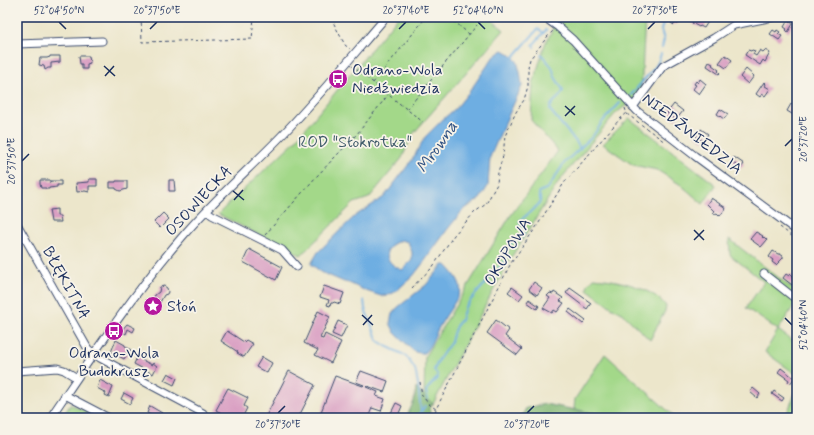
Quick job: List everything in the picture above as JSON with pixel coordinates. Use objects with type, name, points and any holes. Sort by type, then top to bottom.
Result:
[{"type":"street","name":"OSOWIECKA","points":[[50,418],[155,270],[182,237],[286,130],[386,17]]},
{"type":"street","points":[[633,107],[663,66],[714,38],[734,25],[773,17]]},
{"type":"street","name":"NIEDŹWIEDZIA","points":[[542,18],[558,27],[573,40],[633,107],[695,156],[797,231]]},
{"type":"street","points":[[17,44],[102,41]]},
{"type":"street","points":[[207,210],[212,215],[282,250],[298,267]]},
{"type":"street","name":"BŁĘKITNA","points":[[17,224],[88,350],[94,354]]},
{"type":"street","points":[[764,274],[797,300]]},
{"type":"street","points":[[94,354],[203,413]]},
{"type":"street","points":[[17,371],[57,368],[64,370],[77,378]]},
{"type":"street","points":[[65,395],[109,418]]},
{"type":"path","points":[[141,17],[142,42],[252,39],[254,17]]},
{"type":"path","points":[[312,17],[332,20],[345,45],[355,53]]},
{"type":"path","points":[[449,17],[470,34]]},
{"type":"path","points":[[524,17],[542,18]]},
{"type":"path","points":[[373,83],[423,21]]},
{"type":"path","points":[[407,109],[477,25]]},
{"type":"path","points":[[412,288],[432,268],[454,235],[475,212],[486,204],[497,184],[498,172],[503,156],[505,136],[516,112],[524,100],[528,86],[528,67],[530,59],[548,36],[558,27]]},
{"type":"path","points":[[347,62],[423,122]]},
{"type":"path","points":[[261,240],[316,177],[357,134],[388,95]]},
{"type":"path","name":"OKOPOWA","points":[[434,418],[436,409],[511,263],[537,226],[564,183],[619,120],[627,114]]},
{"type":"path","points":[[420,382],[422,396],[436,409]]},
{"type":"green space","name":"ROD \"Stokrotka\"","points":[[398,17],[488,17],[504,30],[412,135],[402,158],[369,198],[354,203],[301,255],[218,214],[295,141]]},
{"type":"green space","points":[[559,17],[645,17],[641,94],[615,114],[560,180],[509,261],[433,404],[424,396],[425,356],[511,215],[558,151],[531,120],[533,84],[545,44]]},
{"type":"green space","points":[[629,118],[716,185],[703,204],[681,185],[657,170],[633,165],[603,144]]},
{"type":"green space","points":[[729,239],[797,292],[797,301],[778,330],[746,308],[764,282],[730,255]]},
{"type":"green space","points":[[594,278],[613,280],[629,284],[650,293],[662,301],[666,306],[665,311],[650,340],[622,313],[611,307],[587,289],[588,284]]},
{"type":"green space","points":[[778,330],[797,344],[797,375],[765,352]]},
{"type":"green space","points":[[605,354],[676,418],[609,418],[607,416],[574,409],[575,399]]},
{"type":"green space","points":[[416,388],[433,404],[430,408],[430,418],[406,418],[414,401]]},
{"type":"green space","points":[[797,389],[797,418],[785,418]]},
{"type":"green space","points":[[545,404],[607,416],[609,418],[521,418],[526,408]]},
{"type":"green space","points":[[70,405],[75,406],[99,418],[62,418]]},
{"type":"water","points":[[503,50],[517,61],[522,86],[490,157],[488,186],[480,199],[463,210],[413,276],[395,292],[389,295],[381,296],[321,272],[311,264],[318,252],[355,216],[384,197],[412,160],[425,137],[456,108],[494,56]],"holes":[[[401,240],[408,242],[412,252],[412,260],[402,270],[391,263],[388,258],[387,251],[393,244]]]},
{"type":"water","points":[[443,265],[446,265],[457,278],[460,284],[460,291],[429,347],[424,353],[415,352],[395,333],[390,323],[392,314],[397,308],[426,285]]},
{"type":"building","points":[[669,17],[681,17],[678,24],[675,23],[674,25],[671,23],[672,21],[668,19]]},
{"type":"building","points":[[696,17],[701,17],[702,20],[705,17],[709,20],[704,28],[692,23]]},
{"type":"building","points":[[788,20],[793,24],[788,32],[784,27]]},
{"type":"building","points":[[773,30],[780,32],[778,34],[782,36],[779,40],[770,34]]},
{"type":"building","points":[[748,50],[755,51],[753,54],[756,56],[760,50],[763,52],[765,50],[770,53],[765,62],[763,60],[760,65],[745,55]]},
{"type":"building","points":[[725,55],[732,60],[726,68],[719,63]]},
{"type":"building","points":[[50,56],[60,56],[60,62],[51,63],[51,68],[45,70],[44,66],[39,65],[40,58],[47,58]]},
{"type":"building","points":[[79,56],[89,56],[90,63],[87,64],[87,69],[82,69]]},
{"type":"building","points":[[709,62],[719,70],[719,74],[707,66]]},
{"type":"building","points":[[746,69],[754,76],[748,84],[740,77]]},
{"type":"building","points":[[700,79],[706,84],[699,94],[693,89],[696,85],[694,84],[696,81],[698,83]]},
{"type":"building","points":[[764,82],[766,84],[765,86],[770,89],[765,96],[762,94],[760,97],[756,94]]},
{"type":"building","points":[[795,103],[797,104],[797,117],[787,111],[791,104],[794,105]]},
{"type":"building","points":[[674,104],[683,111],[676,120],[667,113]]},
{"type":"building","points":[[720,109],[728,114],[724,119],[717,114]]},
{"type":"building","points":[[701,129],[708,134],[703,141],[696,136]]},
{"type":"building","points":[[734,157],[744,164],[741,168],[731,161]]},
{"type":"building","points":[[89,179],[97,179],[97,186],[89,186],[89,192],[77,192],[76,183],[89,182]]},
{"type":"building","points":[[40,180],[50,180],[50,183],[51,181],[61,181],[61,185],[57,185],[57,187],[49,189],[41,188]]},
{"type":"building","points":[[169,180],[174,180],[175,191],[169,191]]},
{"type":"building","points":[[127,181],[127,189],[120,191],[116,188],[110,188],[110,182]]},
{"type":"building","points":[[711,198],[726,208],[720,216],[717,213],[713,213],[714,211],[707,204]]},
{"type":"building","points":[[57,209],[57,216],[60,216],[61,222],[51,222],[49,210]]},
{"type":"building","points":[[163,213],[169,219],[160,228],[154,222]]},
{"type":"building","points":[[756,232],[767,240],[761,247],[750,239]]},
{"type":"building","points":[[249,249],[282,267],[276,280],[243,262]]},
{"type":"building","points":[[773,251],[783,256],[783,258],[776,265],[769,257]]},
{"type":"building","points":[[786,274],[789,276],[791,274],[793,276],[792,278],[795,281],[792,285],[783,278]]},
{"type":"building","points":[[534,282],[542,288],[537,295],[529,289]]},
{"type":"building","points":[[164,286],[167,288],[168,292],[164,295],[158,306],[154,302],[154,298],[159,292],[160,287]]},
{"type":"building","points":[[324,286],[344,293],[340,304],[334,302],[331,303],[330,306],[327,305],[329,300],[320,297]]},
{"type":"building","points":[[512,287],[523,295],[519,300],[508,292]]},
{"type":"building","points":[[570,288],[591,303],[587,309],[566,293]]},
{"type":"building","points":[[554,292],[563,298],[560,301],[564,303],[557,312],[554,310],[552,313],[543,308],[550,298],[547,296],[550,293],[553,294]]},
{"type":"building","points":[[529,299],[539,306],[537,309],[527,302]]},
{"type":"building","points":[[570,309],[586,321],[583,324],[568,312]]},
{"type":"building","points":[[318,311],[330,317],[320,338],[323,339],[325,334],[341,342],[331,363],[315,355],[318,350],[304,343]]},
{"type":"building","points":[[496,320],[509,330],[505,336],[522,349],[517,355],[487,333]]},
{"type":"building","points":[[338,321],[347,325],[341,338],[332,334]]},
{"type":"building","points":[[127,324],[135,328],[133,332],[128,329],[126,334],[121,331]]},
{"type":"building","points":[[227,331],[244,342],[246,340],[253,344],[244,357],[221,341]]},
{"type":"building","points":[[116,340],[131,350],[124,359],[111,352]]},
{"type":"building","points":[[138,355],[144,358],[142,360],[152,365],[153,363],[157,366],[153,374],[134,364]]},
{"type":"building","points":[[262,357],[272,363],[267,373],[256,367]]},
{"type":"building","points":[[781,368],[794,378],[790,384],[788,382],[789,380],[778,372]]},
{"type":"building","points":[[289,371],[315,385],[298,418],[265,418]]},
{"type":"building","points":[[361,371],[388,381],[384,392],[367,386],[366,387],[378,392],[376,396],[385,399],[381,411],[372,408],[368,418],[330,418],[331,415],[321,412],[335,376],[363,386],[364,385],[356,382]]},
{"type":"building","points":[[168,373],[177,378],[174,385],[164,380]]},
{"type":"building","points":[[100,380],[113,387],[109,397],[105,395],[106,393],[97,388]]},
{"type":"building","points":[[228,388],[248,398],[244,406],[247,408],[242,418],[229,418],[216,410]]},
{"type":"building","points":[[753,388],[760,394],[757,398],[750,392]]},
{"type":"building","points":[[774,391],[784,398],[782,401],[772,394]]},
{"type":"building","points":[[124,393],[133,398],[130,404],[121,399]]},
{"type":"building","points":[[396,403],[402,406],[397,418],[390,415]]},
{"type":"building","points":[[150,406],[162,413],[160,418],[156,418],[147,413]]},
{"type":"waterway","name":"Mrowna","points":[[660,17],[663,23],[661,30],[664,40],[662,48]]},
{"type":"waterway","name":"Mrowna","points":[[512,59],[538,29],[544,33]]},
{"type":"waterway","name":"Mrowna","points":[[534,47],[533,45],[546,30]]},
{"type":"waterway","name":"Mrowna","points":[[541,54],[552,67],[555,77],[563,90],[561,96],[552,104],[550,110],[577,143],[580,149]]},
{"type":"waterway","name":"Mrowna","points":[[631,95],[656,66],[661,54]]},
{"type":"waterway","name":"Mrowna","points":[[428,399],[426,391],[438,377],[434,370],[439,359],[451,342],[456,326],[461,320],[465,307],[505,261],[509,245],[514,240],[522,237],[524,234],[520,221],[539,204],[539,193],[548,188],[565,162],[592,137],[603,121],[620,103]]},
{"type":"waterway","name":"Mrowna","points":[[364,300],[365,309],[378,341],[406,356],[415,369],[421,413]]},
{"type":"waterway","name":"Mrowna","points":[[417,418],[425,406]]},
{"type":"place","name":"Odrano-Wola Niedźwiedzia","points":[[338,79]]},
{"type":"place","name":"Słoń","points":[[153,306]]},
{"type":"place","name":"Odrano-Wola Budokrusz","points":[[114,331]]}]
